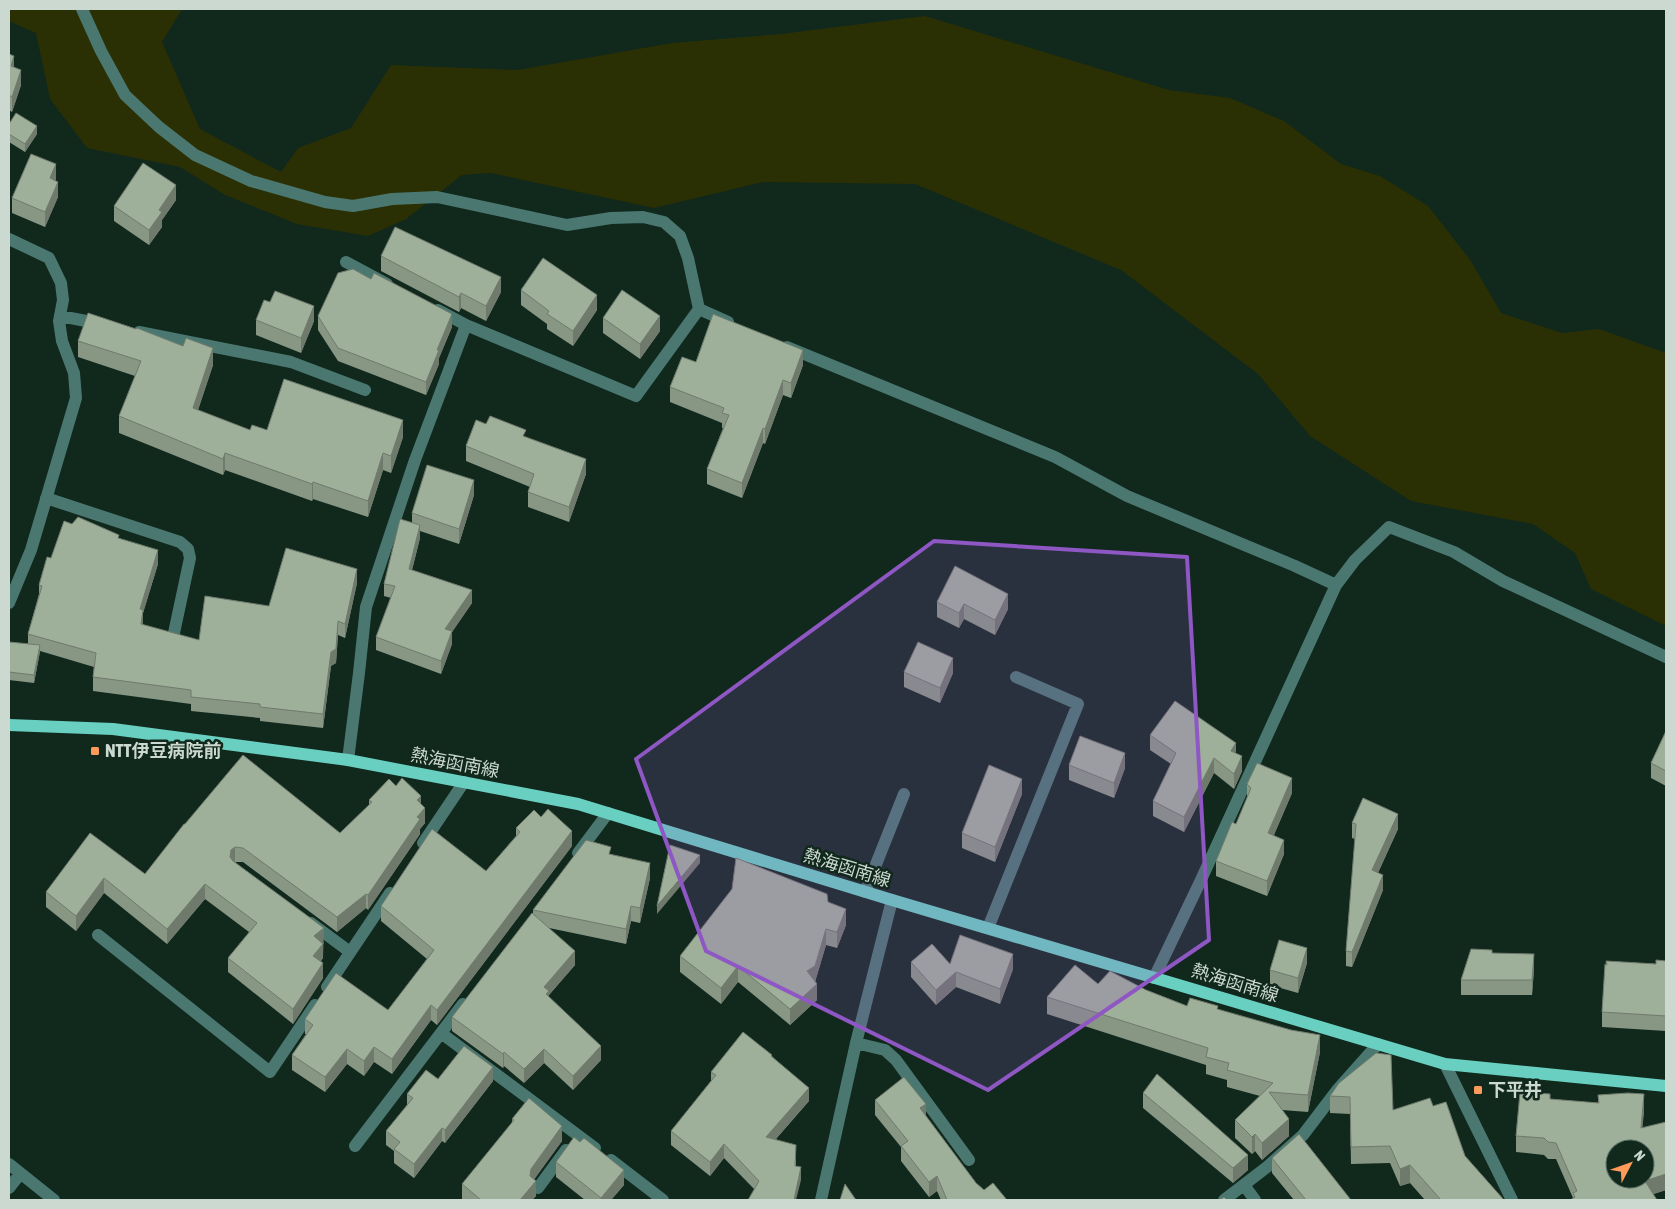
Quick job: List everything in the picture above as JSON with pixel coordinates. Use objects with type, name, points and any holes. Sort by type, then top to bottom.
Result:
[{"type":"main road","name":"熱海函南線","points":[[9,725],[113,729],[348,760],[578,804],[865,892],[1445,1064],[1666,1086]]},
{"type":"street","points":[[82,9],[124,95],[159,127],[195,155],[251,181],[325,202],[344,205],[353,206],[392,199],[436,197],[567,225],[611,218],[643,216],[664,222],[680,236],[688,258],[699,309],[636,396],[466,325],[423,302]]},
{"type":"street","points":[[9,239],[48,258],[61,284],[63,300],[60,316],[62,341],[74,373],[76,398],[31,550],[9,603]]},
{"type":"street","points":[[346,262],[398,289]]},
{"type":"street","points":[[699,309],[744,329]]},
{"type":"street","points":[[60,316],[291,362],[365,390]]},
{"type":"street","points":[[348,760],[366,607],[416,460],[466,325]]},
{"type":"street","points":[[780,344],[1055,457],[1126,496],[1336,585]]},
{"type":"street","points":[[46,498],[180,542],[188,549],[190,558],[174,632]]},
{"type":"street","points":[[1154,978],[1336,585],[1355,560],[1389,527],[1454,552],[1503,582],[1666,657]]},
{"type":"street","points":[[988,928],[1078,704],[1016,677]]},
{"type":"street","points":[[415,855],[464,782]]},
{"type":"street","points":[[865,892],[904,794]]},
{"type":"street","points":[[570,864],[608,813]]},
{"type":"street","points":[[98,935],[270,1072],[399,879]]},
{"type":"street","points":[[821,1200],[856,1043],[892,900]]},
{"type":"street","points":[[302,917],[350,952]]},
{"type":"street","points":[[354,1146],[471,994]]},
{"type":"street","points":[[442,1033],[663,1200]]},
{"type":"street","points":[[856,1043],[885,1050],[896,1060],[969,1160]]},
{"type":"street","points":[[1224,1200],[1303,1135],[1338,1089],[1378,1044]]},
{"type":"street","points":[[1445,1064],[1512,1200]]},
{"type":"street","points":[[538,1188],[577,1134]]},
{"type":"street","points":[[9,1164],[54,1200]]},
{"type":"street","points":[[9,1188],[20,1174]]},
{"type":"street","points":[[1244,1185],[1255,1200]]},
{"type":"highlighted area","points":[[934,541],[1187,557],[1209,940],[988,1090],[706,951],[636,759]]},
{"type":"green space","points":[[9,9],[182,9],[162,42],[200,129],[281,172],[298,148],[351,128],[391,65],[518,70],[672,43],[781,34],[925,16],[1169,90],[1230,98],[1284,121],[1341,164],[1380,176],[1428,206],[1471,261],[1501,313],[1562,333],[1599,329],[1666,353],[1666,626],[1591,589],[1575,553],[1533,524],[1411,501],[1310,436],[1258,374],[1121,270],[915,184],[763,182],[654,208],[491,173],[462,175],[406,219],[368,236],[297,224],[225,195],[180,167],[87,148],[50,99],[36,33],[9,21]]},
{"type":"building","points":[[9,54],[14,56],[11,66],[21,70],[12,97],[9,95]]},
{"type":"building","points":[[16,113],[37,126],[25,144],[9,134],[9,124]]},
{"type":"building","points":[[31,154],[56,164],[50,178],[58,182],[45,212],[12,198]]},
{"type":"building","points":[[143,163],[176,185],[159,210],[162,212],[149,230],[114,206]]},
{"type":"building","points":[[395,227],[501,277],[486,306],[461,293],[459,297],[381,256]]},
{"type":"building","points":[[543,258],[597,295],[573,331],[547,314],[549,311],[521,290]]},
{"type":"building","points":[[353,269],[371,279],[374,273],[452,314],[426,382],[338,348],[318,316],[338,273]]},
{"type":"building","points":[[622,290],[660,316],[640,344],[603,318]]},
{"type":"building","points":[[275,291],[314,306],[301,338],[256,320],[264,300],[270,302]]},
{"type":"building","points":[[88,313],[137,328],[183,346],[186,338],[213,348],[193,408],[250,430],[252,425],[267,430],[284,379],[403,420],[391,456],[383,453],[368,501],[313,482],[312,484],[225,453],[223,459],[119,416],[141,361],[78,341]]},
{"type":"building","points":[[713,314],[803,350],[791,383],[783,380],[742,483],[707,469],[729,415],[722,413],[724,408],[670,387],[682,357],[696,362]]},
{"type":"building","points":[[490,416],[526,430],[523,436],[586,459],[569,507],[528,492],[534,474],[466,446],[476,420],[486,424]]},
{"type":"building","points":[[427,465],[474,480],[459,529],[412,513]]},
{"type":"building","points":[[78,517],[119,535],[118,538],[158,550],[140,609],[143,610],[141,624],[199,640],[205,596],[269,606],[286,548],[357,569],[345,624],[338,621],[336,649],[331,652],[323,714],[260,707],[260,704],[191,697],[191,690],[93,677],[96,653],[28,634],[42,586],[39,585],[47,557],[51,558],[64,521],[72,524]]},
{"type":"building","points":[[400,519],[420,525],[409,569],[472,590],[445,629],[452,631],[441,661],[376,637],[395,586],[384,584]]},
{"type":"building","points":[[955,566],[1008,594],[995,620],[964,604],[959,613],[937,602]]},
{"type":"building","points":[[9,642],[40,645],[34,675],[9,672]]},
{"type":"building","points":[[918,642],[953,658],[940,688],[904,672]]},
{"type":"building","points":[[1175,701],[1236,743],[1231,751],[1242,756],[1234,774],[1214,758],[1184,817],[1153,801],[1176,753],[1150,735]]},
{"type":"building","points":[[1666,731],[1666,771],[1651,763]]},
{"type":"building","points":[[1080,736],[1125,753],[1114,783],[1069,765]]},
{"type":"building","points":[[243,755],[340,833],[372,802],[369,800],[389,779],[396,786],[402,778],[421,796],[417,800],[425,808],[417,817],[420,819],[368,895],[366,894],[337,917],[243,848],[235,847],[231,850],[230,857],[233,861],[324,928],[314,936],[323,944],[313,956],[323,963],[293,1009],[228,958],[257,923],[205,884],[167,929],[104,878],[76,916],[46,892],[90,833],[145,874],[184,824]]},
{"type":"building","points":[[1257,763],[1292,778],[1268,833],[1284,840],[1267,881],[1216,861],[1232,822],[1236,824],[1251,788],[1247,784]]},
{"type":"building","points":[[989,765],[1022,779],[995,847],[962,833]]},
{"type":"building","points":[[1363,798],[1398,814],[1372,870],[1383,875],[1352,952],[1346,951],[1356,824],[1352,823]]},
{"type":"building","points":[[548,809],[572,831],[437,1010],[431,1005],[392,1059],[374,1047],[364,1061],[347,1049],[325,1077],[292,1055],[313,1025],[305,1019],[336,973],[388,1010],[434,950],[381,906],[432,829],[486,871],[520,832],[516,828],[534,810],[541,817]]},
{"type":"building","points":[[586,840],[611,847],[609,854],[650,863],[640,908],[631,906],[626,929],[533,910]]},
{"type":"building","points":[[670,845],[700,855],[657,906]]},
{"type":"building","points":[[736,858],[827,894],[828,902],[846,909],[837,932],[826,929],[815,966],[807,971],[817,984],[790,1009],[738,966],[721,988],[680,956],[732,889]]},
{"type":"building","points":[[532,913],[575,951],[544,987],[549,991],[546,994],[601,1046],[573,1076],[544,1049],[524,1069],[504,1052],[503,1054],[452,1017]]},
{"type":"building","points":[[960,935],[1013,954],[1000,989],[956,972],[936,990],[911,962],[932,944],[950,964]]},
{"type":"building","points":[[1279,940],[1307,948],[1298,978],[1270,970]]},
{"type":"building","points":[[1471,949],[1492,950],[1492,953],[1534,954],[1532,980],[1461,980]]},
{"type":"building","points":[[1656,960],[1666,961],[1666,1016],[1602,1012],[1606,961],[1656,964]]},
{"type":"building","points":[[1075,965],[1098,984],[1110,971],[1146,990],[1187,1006],[1190,998],[1218,1006],[1217,1009],[1291,1030],[1320,1035],[1308,1095],[1269,1092],[1289,1119],[1262,1143],[1255,1134],[1252,1137],[1235,1120],[1273,1083],[1227,1070],[1229,1063],[1206,1057],[1208,1048],[1047,997]]},
{"type":"building","points":[[743,1032],[809,1088],[766,1137],[796,1145],[795,1166],[801,1167],[794,1200],[748,1200],[759,1181],[724,1144],[710,1162],[671,1131],[716,1075],[711,1072]]},
{"type":"building","points":[[464,1046],[493,1067],[445,1130],[442,1128],[414,1164],[394,1149],[400,1142],[386,1131],[413,1098],[407,1094],[426,1070],[438,1079]]},
{"type":"building","points":[[1376,1053],[1391,1055],[1393,1110],[1430,1098],[1433,1106],[1446,1102],[1465,1156],[1504,1200],[1441,1200],[1410,1165],[1400,1169],[1390,1146],[1351,1147],[1350,1097],[1330,1096],[1339,1083]]},
{"type":"building","points":[[1157,1074],[1248,1155],[1233,1168],[1143,1093]]},
{"type":"building","points":[[904,1077],[926,1104],[920,1108],[976,1183],[984,1190],[993,1183],[1007,1200],[947,1200],[937,1176],[929,1182],[901,1146],[908,1141],[875,1100]]},
{"type":"building","points":[[1520,1092],[1550,1094],[1550,1099],[1599,1103],[1598,1095],[1644,1094],[1641,1128],[1666,1122],[1666,1174],[1655,1178],[1655,1139],[1605,1139],[1605,1189],[1650,1189],[1657,1200],[1570,1200],[1575,1197],[1573,1193],[1577,1191],[1556,1143],[1548,1142],[1544,1138],[1516,1136]]},
{"type":"building","points":[[529,1098],[562,1126],[531,1169],[530,1176],[536,1181],[520,1200],[481,1200],[462,1184],[514,1120],[512,1119]]},
{"type":"building","points":[[1299,1134],[1351,1200],[1306,1200],[1272,1158]]},
{"type":"building","points":[[574,1137],[580,1142],[584,1138],[624,1170],[601,1198],[556,1162]]},
{"type":"building","points":[[845,1184],[856,1200],[840,1200]]},
{"type":"place","name":"NTT伊豆病院前","points":[[95,751]]},
{"type":"place","name":"下平井","points":[[1478,1090]]}]
